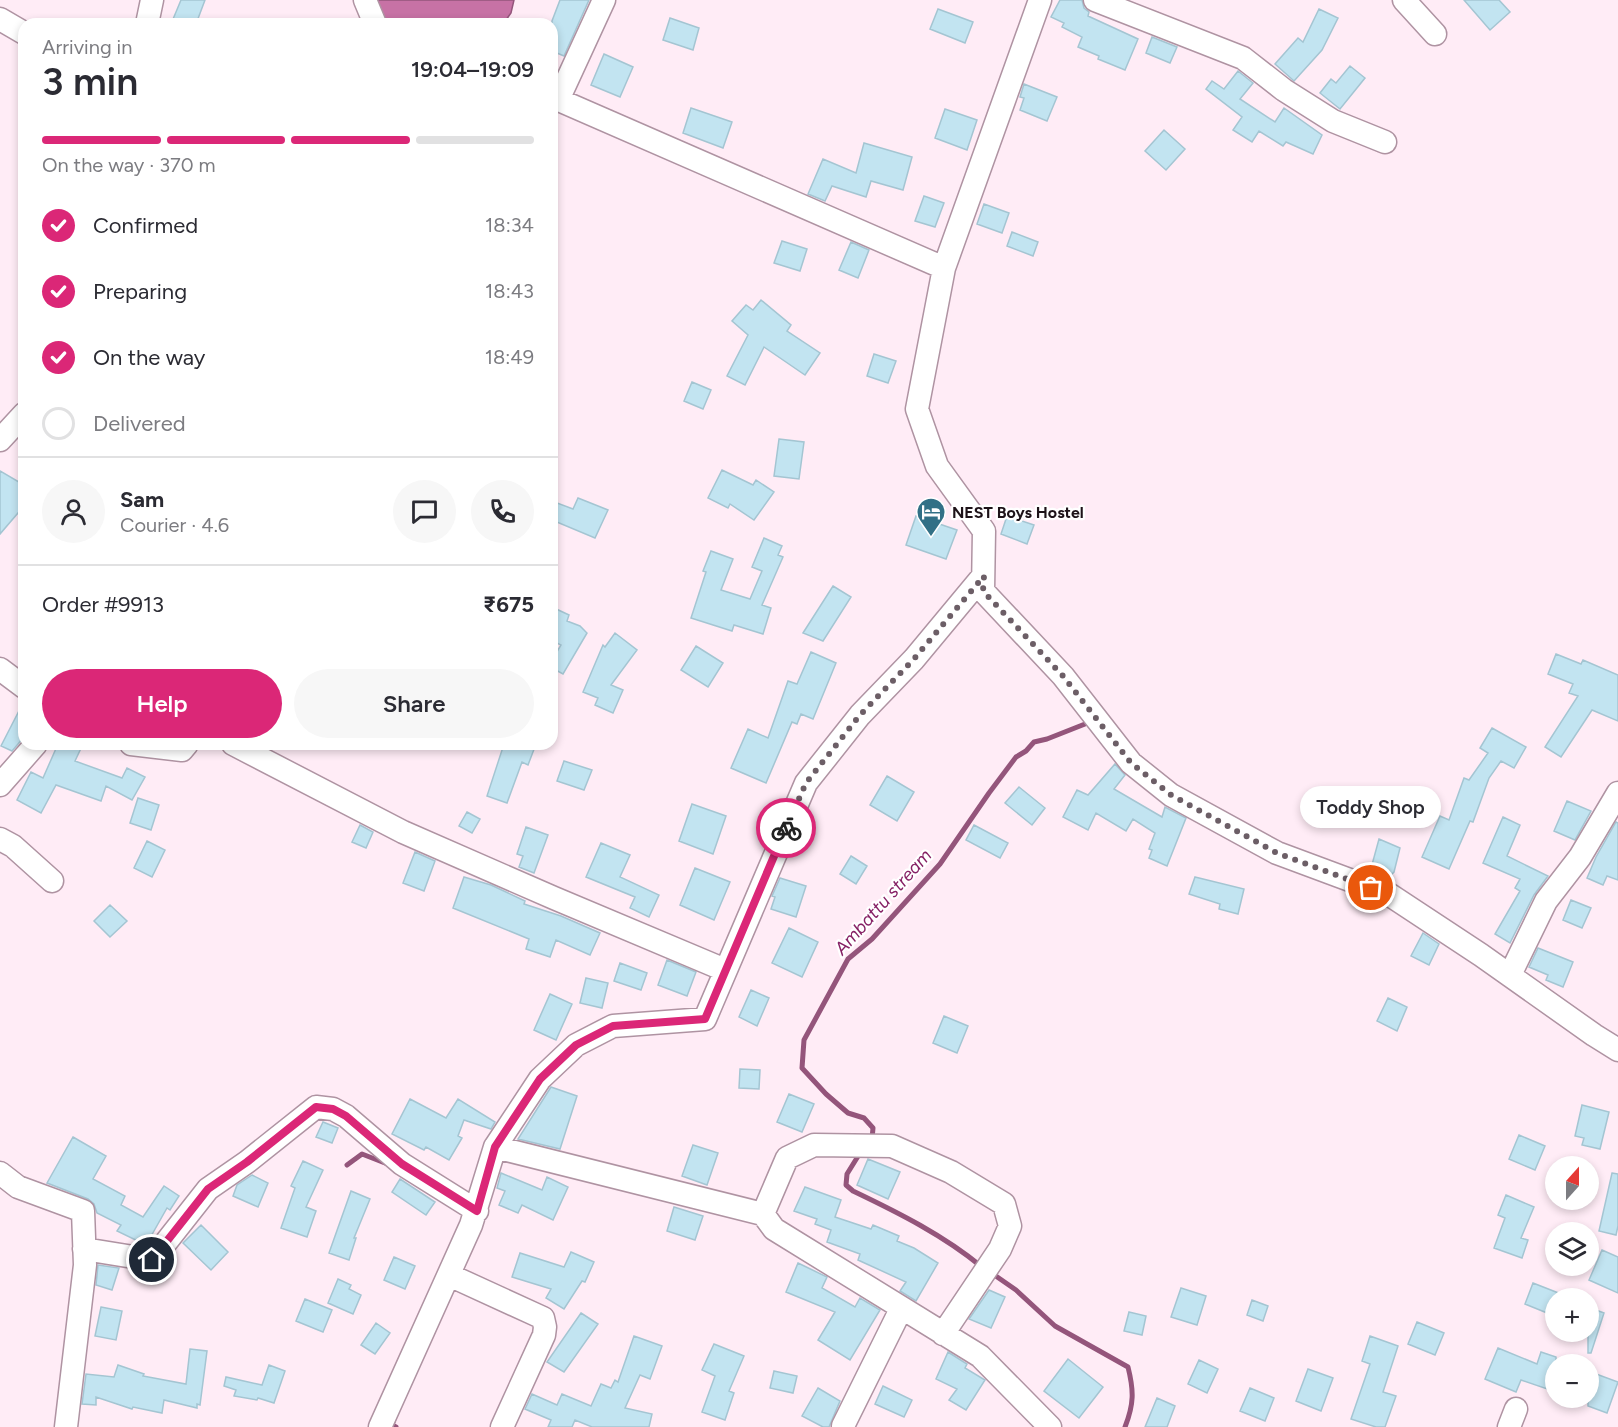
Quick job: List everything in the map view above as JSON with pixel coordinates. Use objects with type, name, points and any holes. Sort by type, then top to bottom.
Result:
[{"type":"street","points":[[148,18],[152,0]]},
{"type":"street","points":[[365,0],[372,18]]},
{"type":"street","points":[[558,93],[604,0]]},
{"type":"street","points":[[1040,0],[944,268],[917,410],[937,466],[984,531],[983,591],[1063,676],[1131,763],[1171,795],[1277,853],[1390,895],[1618,1050]]},
{"type":"street","points":[[1095,0],[1243,58],[1284,90],[1334,121],[1385,142]]},
{"type":"street","points":[[1404,0],[1435,34]]},
{"type":"street","points":[[0,19],[18,30]]},
{"type":"street","points":[[558,100],[944,268]]},
{"type":"street","points":[[0,441],[14,415]]},
{"type":"street","points":[[380,1427],[477,1211],[495,1147],[540,1079],[576,1045],[613,1026],[705,1019],[806,783],[860,715],[914,659],[984,576]]},
{"type":"street","points":[[0,669],[18,682]]},
{"type":"street","points":[[0,785],[31,750]]},
{"type":"street","points":[[244,750],[403,832],[725,970]]},
{"type":"street","points":[[1510,975],[1546,901],[1580,857],[1618,793]]},
{"type":"street","points":[[0,839],[13,846],[52,881]]},
{"type":"street","points":[[84,1249],[152,1260],[208,1189],[247,1162],[316,1107],[333,1109],[346,1116],[402,1164],[477,1211]]},
{"type":"street","points":[[763,1214],[787,1158],[814,1144],[892,1146],[951,1172],[1004,1204],[1010,1226],[993,1259],[943,1334]]},
{"type":"street","points":[[495,1147],[763,1214],[774,1229],[980,1356],[1050,1427]]},
{"type":"street","points":[[0,1173],[18,1187],[83,1211],[85,1265],[66,1427]]},
{"type":"street","points":[[448,1275],[543,1318],[544,1335],[502,1427]]},
{"type":"street","points":[[843,1426],[901,1308]]},
{"type":"shaded area","points":[[369,0],[514,0],[507,18],[377,18]]},
{"type":"building","points":[[181,0],[205,0],[198,18],[174,18]]},
{"type":"building","points":[[560,0],[589,0],[564,56],[558,54],[558,18],[553,18]]},
{"type":"building","points":[[1060,0],[1082,0],[1084,8],[1089,12],[1088,16],[1138,39],[1125,70],[1098,59],[1099,56],[1078,47],[1082,37],[1062,27],[1064,23],[1051,17]]},
{"type":"building","points":[[1464,0],[1499,0],[1510,12],[1490,30]]},
{"type":"building","points":[[938,9],[973,22],[965,43],[930,29]]},
{"type":"building","points":[[1319,9],[1338,18],[1322,50],[1294,81],[1275,64],[1298,38],[1303,42]]},
{"type":"building","points":[[670,18],[699,28],[693,50],[663,40]]},
{"type":"building","points":[[1152,37],[1177,47],[1170,63],[1146,53]]},
{"type":"building","points":[[604,54],[633,67],[620,97],[591,85]]},
{"type":"building","points":[[1350,66],[1365,78],[1340,109],[1320,93],[1331,79],[1336,83]]},
{"type":"building","points":[[1238,71],[1253,83],[1240,99],[1275,122],[1284,108],[1322,135],[1313,154],[1286,142],[1283,146],[1259,131],[1252,142],[1233,130],[1242,117],[1206,89],[1212,81],[1224,89]]},
{"type":"building","points":[[1024,84],[1057,97],[1047,121],[1020,110],[1024,98],[1020,97]]},
{"type":"building","points":[[691,108],[732,122],[723,148],[683,133]]},
{"type":"building","points":[[945,109],[977,120],[967,150],[935,138]]},
{"type":"building","points":[[1164,130],[1185,149],[1166,170],[1145,151]]},
{"type":"building","points":[[864,143],[912,157],[903,190],[871,181],[866,197],[832,186],[825,201],[808,194],[823,159],[856,173]]},
{"type":"building","points":[[924,196],[944,203],[935,227],[915,221]]},
{"type":"building","points":[[984,204],[1009,213],[1002,233],[977,224]]},
{"type":"building","points":[[1012,232],[1038,242],[1033,256],[1007,246]]},
{"type":"building","points":[[782,241],[807,249],[800,271],[774,263]]},
{"type":"building","points":[[851,242],[869,250],[858,278],[839,270]]},
{"type":"building","points":[[761,300],[791,325],[787,331],[820,353],[805,375],[764,347],[745,385],[727,376],[748,335],[732,321],[746,305],[753,310]]},
{"type":"building","points":[[874,354],[896,361],[888,383],[867,376]]},
{"type":"building","points":[[692,382],[711,390],[703,409],[684,401]]},
{"type":"building","points":[[779,439],[804,442],[799,479],[774,476]]},
{"type":"building","points":[[722,470],[753,485],[756,480],[774,492],[754,520],[730,504],[728,508],[708,498]]},
{"type":"building","points":[[0,471],[18,482],[18,513],[0,534]]},
{"type":"building","points":[[578,498],[608,510],[595,538],[558,523],[558,503],[573,509]]},
{"type":"building","name":"NEST Boys Hostel","points":[[916,516],[957,530],[946,559],[906,545]]},
{"type":"building","points":[[1007,516],[1034,525],[1027,544],[1001,534]]},
{"type":"building","points":[[764,538],[782,546],[778,555],[783,557],[762,605],[771,608],[763,634],[734,625],[732,631],[691,618],[706,572],[703,571],[711,551],[733,559],[721,590],[750,599],[762,571],[752,567]]},
{"type":"building","points":[[833,586],[851,597],[823,641],[803,633]]},
{"type":"building","points":[[558,610],[569,615],[567,621],[580,626],[587,633],[563,674],[558,671],[558,650],[561,645],[558,644]]},
{"type":"building","points":[[615,633],[637,650],[611,685],[623,690],[613,713],[595,705],[598,698],[583,692],[603,645],[605,647]]},
{"type":"building","points":[[696,646],[723,663],[708,687],[681,670]]},
{"type":"building","points":[[811,652],[836,663],[813,719],[801,714],[797,724],[792,722],[766,783],[731,768],[748,729],[768,738],[788,681],[797,684]]},
{"type":"building","points":[[1556,654],[1581,664],[1583,660],[1618,675],[1618,721],[1592,710],[1561,757],[1545,747],[1578,696],[1569,693],[1573,684],[1548,674]]},
{"type":"building","points":[[18,713],[18,744],[12,751],[1,746]]},
{"type":"building","points":[[1492,728],[1526,747],[1514,768],[1501,761],[1489,778],[1473,822],[1470,821],[1449,869],[1422,857],[1440,816],[1449,820],[1464,778],[1469,780],[1488,753],[1480,748]]},
{"type":"building","points":[[55,750],[80,750],[75,761],[122,778],[127,768],[145,777],[132,800],[106,786],[101,801],[56,785],[41,813],[17,800],[31,772],[43,778]]},
{"type":"building","points":[[502,750],[534,750],[528,765],[522,762],[507,803],[487,796]]},
{"type":"building","points":[[564,761],[592,770],[584,790],[557,781]]},
{"type":"building","points":[[1115,764],[1125,775],[1114,789],[1162,817],[1165,807],[1186,818],[1167,866],[1149,858],[1152,850],[1149,849],[1155,833],[1133,819],[1126,831],[1096,813],[1088,830],[1063,817],[1077,790],[1088,795]]},
{"type":"building","points":[[887,776],[914,792],[897,821],[870,805]]},
{"type":"building","points":[[1019,787],[1045,808],[1032,825],[1005,803]]},
{"type":"building","points":[[138,798],[159,805],[151,830],[130,823]]},
{"type":"building","points":[[1567,801],[1591,811],[1575,840],[1554,831]]},
{"type":"building","points":[[692,804],[726,816],[713,854],[679,841]]},
{"type":"building","points":[[467,812],[480,819],[472,833],[459,826]]},
{"type":"building","points":[[1503,817],[1520,825],[1507,856],[1548,876],[1534,895],[1510,943],[1495,934],[1520,891],[1515,888],[1520,879],[1483,863]]},
{"type":"building","points":[[1616,822],[1618,823],[1618,880],[1607,876],[1603,885],[1587,878]]},
{"type":"building","points":[[360,825],[373,832],[366,848],[352,842]]},
{"type":"building","points":[[974,825],[1008,843],[1000,858],[966,840]]},
{"type":"building","points":[[526,827],[548,835],[534,873],[519,867],[523,856],[517,854]]},
{"type":"building","points":[[1379,839],[1400,848],[1394,872],[1388,878],[1370,872]]},
{"type":"building","points":[[147,841],[165,850],[152,877],[134,868]]},
{"type":"building","points":[[601,843],[630,855],[620,877],[659,895],[649,917],[630,908],[635,897],[586,877]]},
{"type":"building","points":[[415,852],[435,861],[424,891],[403,883]]},
{"type":"building","points":[[851,856],[867,866],[856,884],[840,874]]},
{"type":"building","points":[[695,868],[730,882],[714,920],[680,905]]},
{"type":"building","points":[[464,877],[491,885],[525,901],[524,904],[561,916],[600,933],[590,955],[556,940],[550,957],[526,949],[529,939],[453,908]]},
{"type":"building","points":[[1195,877],[1244,889],[1238,914],[1219,909],[1220,904],[1189,894]]},
{"type":"building","points":[[780,878],[806,886],[796,917],[771,909],[775,897],[772,896]]},
{"type":"building","points":[[1571,900],[1591,908],[1582,928],[1563,920]]},
{"type":"building","points":[[110,905],[127,921],[110,937],[94,921]]},
{"type":"building","points":[[789,928],[818,942],[802,977],[772,963]]},
{"type":"building","points":[[1423,933],[1439,944],[1429,965],[1411,956]]},
{"type":"building","points":[[1538,948],[1573,962],[1563,987],[1546,980],[1548,975],[1529,967]]},
{"type":"building","points":[[667,960],[696,972],[687,996],[658,985]]},
{"type":"building","points":[[620,963],[647,973],[641,990],[614,981]]},
{"type":"building","points":[[586,978],[608,983],[602,1008],[580,1003]]},
{"type":"building","points":[[751,990],[769,998],[757,1026],[739,1017]]},
{"type":"building","points":[[550,994],[572,1004],[556,1040],[534,1030]]},
{"type":"building","points":[[1388,998],[1407,1007],[1397,1031],[1377,1021]]},
{"type":"building","points":[[944,1016],[968,1026],[957,1053],[933,1043]]},
{"type":"building","points":[[740,1069],[760,1070],[759,1089],[739,1088]]},
{"type":"building","points":[[551,1087],[577,1096],[560,1149],[518,1139]]},
{"type":"building","points":[[789,1094],[814,1104],[802,1132],[777,1122]]},
{"type":"building","points":[[410,1099],[446,1118],[458,1099],[495,1122],[491,1129],[464,1120],[458,1136],[462,1138],[449,1160],[426,1147],[424,1150],[392,1134]]},
{"type":"building","points":[[1582,1105],[1609,1112],[1600,1149],[1582,1145],[1584,1138],[1575,1136]]},
{"type":"building","points":[[323,1122],[338,1128],[332,1143],[316,1137]]},
{"type":"building","points":[[1519,1135],[1545,1146],[1535,1170],[1509,1159]]},
{"type":"building","points":[[73,1137],[106,1156],[93,1179],[125,1196],[121,1205],[143,1217],[164,1186],[179,1196],[170,1210],[167,1208],[146,1245],[117,1231],[121,1225],[97,1213],[94,1204],[88,1199],[47,1183]]},
{"type":"building","points":[[693,1145],[718,1153],[707,1185],[682,1176]]},
{"type":"building","points":[[868,1159],[900,1172],[888,1199],[857,1185]]},
{"type":"building","points":[[303,1161],[323,1170],[306,1207],[316,1211],[307,1237],[281,1228],[295,1188],[291,1186]]},
{"type":"building","points":[[501,1173],[542,1190],[547,1177],[568,1187],[553,1220],[522,1205],[518,1213],[499,1205],[505,1191],[497,1188]]},
{"type":"building","points":[[1612,1173],[1618,1174],[1616,1235],[1599,1231]]},
{"type":"building","points":[[252,1175],[268,1183],[258,1207],[233,1196],[237,1185]]},
{"type":"building","points":[[400,1179],[435,1202],[426,1215],[392,1192]]},
{"type":"building","points":[[805,1187],[841,1200],[835,1217],[871,1229],[873,1225],[899,1236],[897,1241],[914,1248],[938,1263],[916,1301],[900,1291],[906,1282],[858,1260],[860,1254],[827,1242],[831,1230],[815,1224],[817,1219],[794,1211]]},
{"type":"building","points":[[351,1191],[370,1199],[354,1238],[356,1238],[349,1260],[329,1253]]},
{"type":"building","points":[[1506,1195],[1534,1207],[1521,1238],[1528,1240],[1522,1258],[1494,1248],[1505,1218],[1498,1215]]},
{"type":"building","points":[[674,1207],[703,1216],[695,1240],[667,1231]]},
{"type":"building","points":[[201,1225],[228,1252],[211,1270],[183,1243]]},
{"type":"building","points":[[1602,1250],[1618,1257],[1618,1293],[1589,1280],[1591,1276],[1599,1276],[1599,1257]]},
{"type":"building","points":[[571,1252],[594,1262],[585,1282],[582,1281],[564,1309],[546,1298],[551,1289],[512,1277],[520,1253],[564,1267]]},
{"type":"building","points":[[394,1257],[415,1266],[405,1289],[384,1280]]},
{"type":"building","points":[[798,1263],[827,1277],[822,1288],[855,1307],[860,1298],[880,1310],[850,1360],[818,1340],[835,1312],[786,1292]]},
{"type":"building","points":[[98,1265],[119,1268],[112,1290],[96,1285]]},
{"type":"building","points":[[338,1279],[351,1285],[349,1289],[361,1295],[353,1314],[328,1303]]},
{"type":"building","points":[[1533,1283],[1546,1288],[1545,1312],[1525,1304]]},
{"type":"building","points":[[1181,1288],[1206,1296],[1197,1325],[1171,1317]]},
{"type":"building","points":[[989,1290],[1005,1297],[991,1328],[969,1319]]},
{"type":"building","points":[[305,1299],[332,1310],[323,1332],[296,1321]]},
{"type":"building","points":[[1252,1300],[1268,1306],[1263,1321],[1247,1315]]},
{"type":"building","points":[[101,1307],[122,1311],[116,1340],[95,1336]]},
{"type":"building","points":[[1599,1311],[1604,1313],[1599,1328]]},
{"type":"building","points":[[1129,1312],[1146,1316],[1142,1335],[1124,1331]]},
{"type":"building","points":[[581,1313],[598,1324],[564,1372],[547,1362]]},
{"type":"building","points":[[1417,1322],[1444,1333],[1435,1355],[1408,1344]]},
{"type":"building","points":[[376,1323],[390,1333],[375,1354],[361,1345]]},
{"type":"building","points":[[634,1336],[662,1346],[650,1379],[640,1375],[625,1408],[652,1414],[649,1427],[592,1427],[575,1420],[572,1427],[548,1427],[551,1420],[525,1409],[532,1394],[557,1405],[562,1394],[591,1406],[601,1384],[611,1388],[615,1380],[618,1382]]},
{"type":"building","points":[[1370,1336],[1398,1346],[1383,1392],[1396,1396],[1385,1427],[1376,1427],[1351,1419],[1370,1364],[1362,1361]]},
{"type":"building","points":[[1588,1342],[1595,1342],[1591,1353],[1588,1353]]},
{"type":"building","points":[[714,1344],[744,1356],[729,1391],[734,1393],[725,1420],[702,1412],[715,1376],[702,1370]]},
{"type":"building","points":[[1498,1348],[1537,1364],[1541,1352],[1547,1354],[1545,1354],[1545,1388],[1521,1380],[1516,1392],[1485,1379]]},
{"type":"building","points":[[190,1349],[207,1351],[200,1405],[197,1404],[197,1408],[164,1400],[162,1413],[133,1407],[132,1409],[96,1397],[96,1405],[82,1404],[86,1374],[114,1377],[118,1365],[144,1374],[143,1376],[186,1384]]},
{"type":"building","points":[[948,1352],[967,1364],[965,1368],[985,1380],[966,1410],[949,1400],[957,1389],[936,1379]]},
{"type":"building","points":[[1068,1359],[1103,1387],[1079,1418],[1044,1391]]},
{"type":"building","points":[[1199,1360],[1218,1369],[1207,1393],[1188,1384]]},
{"type":"building","points":[[269,1365],[285,1371],[274,1403],[258,1398],[257,1400],[234,1396],[236,1390],[224,1386],[226,1377],[262,1385]]},
{"type":"building","points":[[1308,1369],[1333,1378],[1321,1411],[1296,1401]]},
{"type":"building","points":[[774,1371],[797,1376],[793,1393],[770,1388]]},
{"type":"building","points":[[1599,1375],[1618,1382],[1607,1413],[1593,1408],[1599,1408]]},
{"type":"building","points":[[883,1386],[912,1400],[904,1417],[875,1404]]},
{"type":"building","points":[[818,1388],[840,1401],[829,1427],[823,1427],[802,1416]]},
{"type":"building","points":[[1250,1388],[1274,1398],[1265,1421],[1240,1411]]},
{"type":"building","points":[[1157,1398],[1175,1406],[1167,1427],[1145,1427]]},
{"type":"waterway","name":"Ambattu stream","points":[[872,1139],[873,1128],[864,1118],[848,1113],[826,1094],[802,1068],[804,1040],[848,959],[872,939],[940,864],[1016,757],[1034,742],[1085,724]]},
{"type":"waterway","name":"Ambattu stream","points":[[860,1153],[847,1174],[846,1185],[853,1191],[936,1235],[982,1267]]},
{"type":"waterway","points":[[347,1165],[362,1154],[385,1163]]},
{"type":"waterway","name":"Ambattu stream","points":[[990,1272],[1016,1290],[1055,1326],[1128,1367],[1132,1397],[1125,1427]]},
{"type":"waterway","points":[[394,1419],[392,1425],[396,1427]]},
{"type":"way so far","points":[[786,828],[806,783],[860,715],[914,659],[984,576],[983,591],[1063,676],[1131,763],[1171,795],[1277,853],[1371,888]]},
{"type":"place","name":"NEST Boys Hostel","points":[[931,538]]},
{"type":"place","name":"Toddy Shop","points":[[1371,888]]},
{"type":"route","points":[[152,1260],[208,1189],[247,1162],[316,1107],[333,1109],[346,1116],[402,1164],[477,1211],[495,1147],[540,1079],[576,1045],[613,1026],[705,1019],[786,828]]}]
